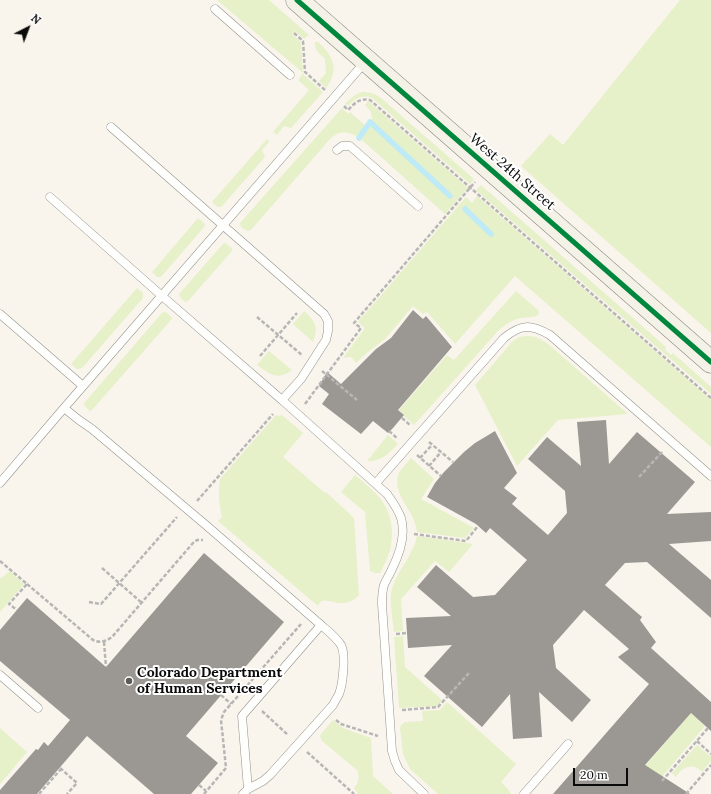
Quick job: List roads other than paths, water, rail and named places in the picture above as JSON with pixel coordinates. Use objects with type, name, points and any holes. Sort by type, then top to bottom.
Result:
[{"type":"street","name":"West 24th Street","points":[[297,0],[711,362]]},
{"type":"lane","points":[[215,9],[290,75]]},
{"type":"lane","points":[[0,483],[366,61]]},
{"type":"lane","points":[[111,127],[324,314],[328,321],[326,340],[301,379],[282,400]]},
{"type":"lane","points":[[337,150],[342,146],[350,146],[418,206]]},
{"type":"lane","points":[[50,197],[376,483],[387,494],[394,505],[401,517],[403,532],[397,559],[384,584],[382,604],[392,751],[399,770],[424,794]]},
{"type":"lane","points":[[0,314],[83,386]]},
{"type":"lane","points":[[376,483],[504,338],[513,330],[521,327],[540,329],[550,335],[711,476]]},
{"type":"lane","points":[[64,408],[92,429],[162,488],[321,625],[336,638],[341,646],[344,655],[341,682],[339,694],[333,705],[270,775],[245,792],[242,716],[321,625]]},
{"type":"lane","points":[[0,675],[38,708]]},
{"type":"lane","points":[[524,794],[568,744]]},
{"type":"waterway","points":[[359,138],[370,122],[450,196]]},
{"type":"waterway","points":[[465,209],[491,234]]},
{"type":"place","name":"Colorado Department of Human Services","points":[[129,681]]}]
